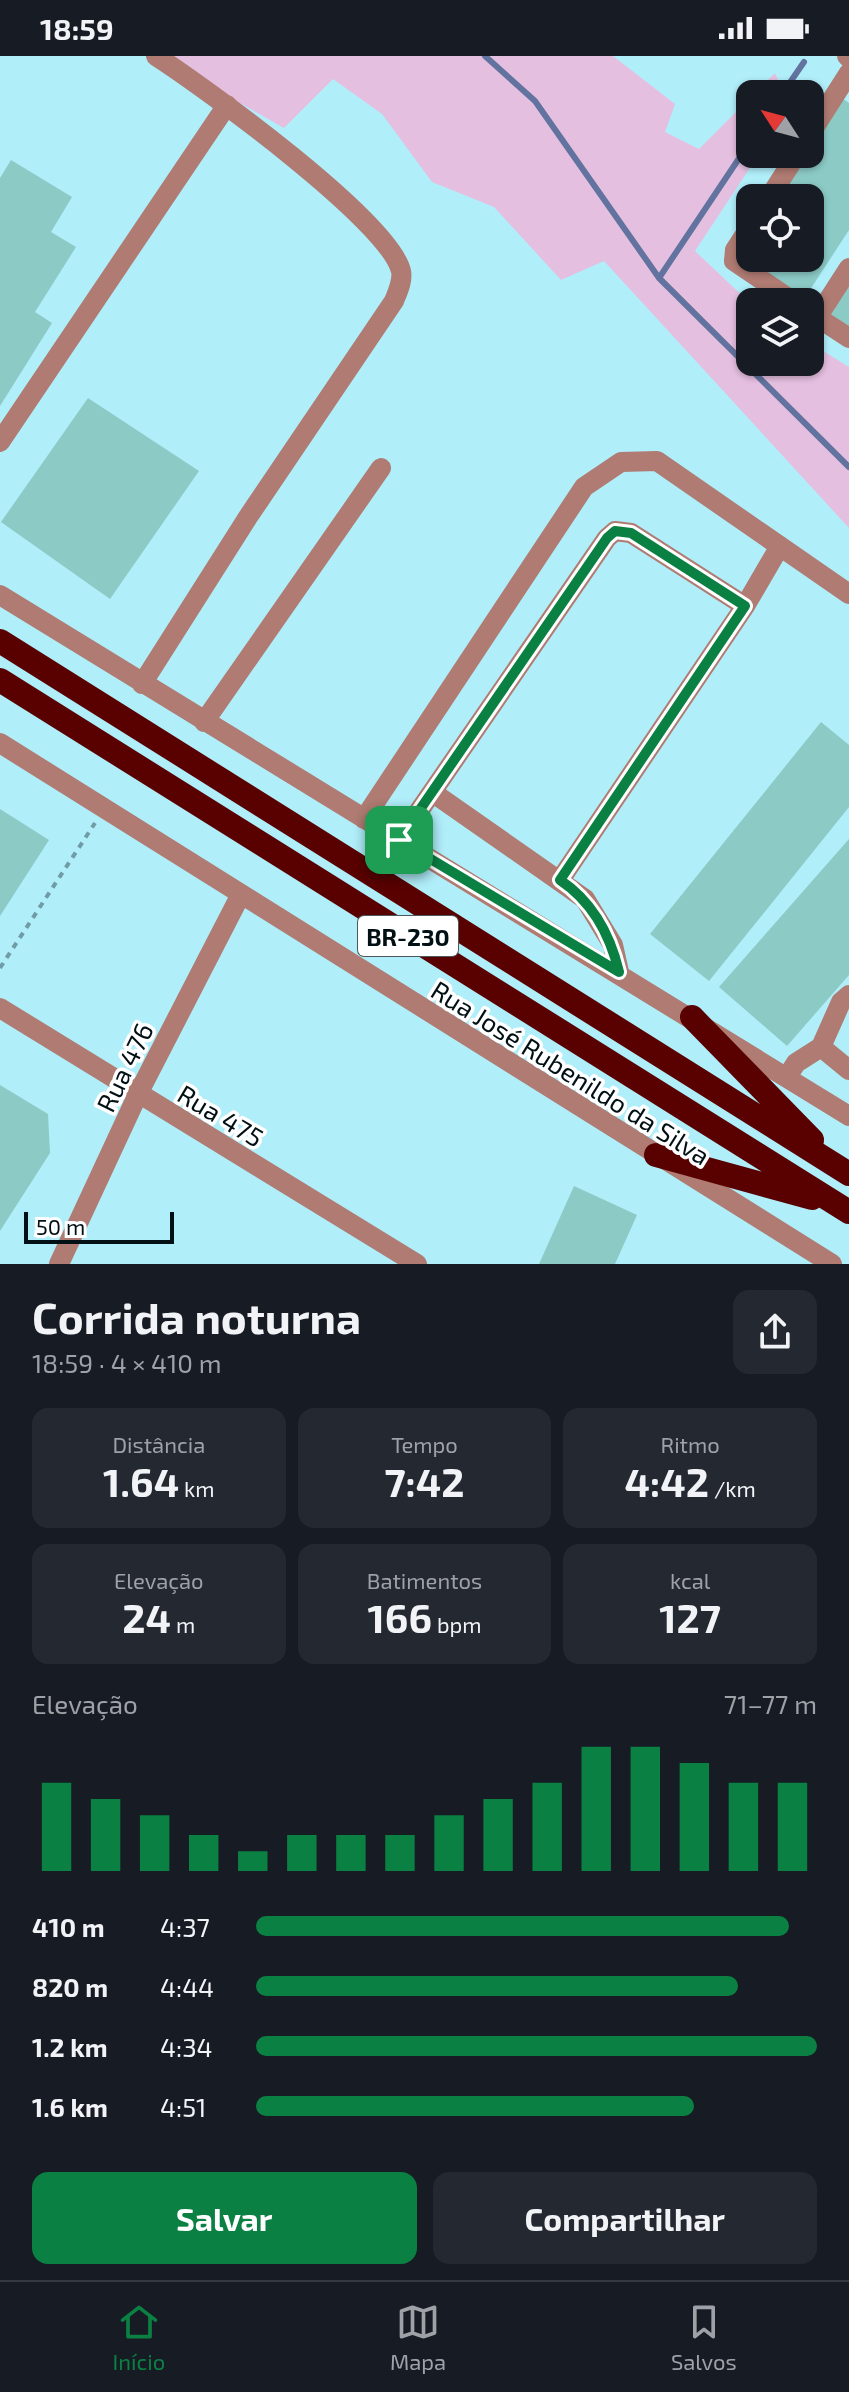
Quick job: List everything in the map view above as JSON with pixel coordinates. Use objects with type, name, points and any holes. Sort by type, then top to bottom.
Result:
[{"type":"highway","name":"BR-230","points":[[0,641],[839,1168]]},
{"type":"highway","name":"BR-230","points":[[0,680],[844,1209]]},
{"type":"highway","points":[[692,1017],[839,1168]]},
{"type":"highway","points":[[656,1155],[844,1209]]},
{"type":"street","points":[[142,684],[248,517],[394,301],[402,274],[392,253],[365,224],[272,139],[156,56]]},
{"type":"street","points":[[824,112],[846,78]]},
{"type":"street","points":[[0,442],[227,105]]},
{"type":"street","points":[[824,289],[849,253]]},
{"type":"street","points":[[849,268],[820,313],[823,321],[849,338]]},
{"type":"street","points":[[750,272],[774,288]]},
{"type":"street","points":[[364,819],[584,487],[621,462],[657,461],[849,594]]},
{"type":"street","points":[[204,722],[381,468]]},
{"type":"street","points":[[399,840],[607,538],[615,531],[631,533],[745,606]]},
{"type":"street","points":[[560,880],[745,606],[780,546]]},
{"type":"street","points":[[0,595],[619,972],[849,1116]]},
{"type":"street","name":"Rua José Rubenildo da Silva","points":[[0,743],[832,1264]]},
{"type":"street","points":[[432,792],[585,899],[613,945],[619,972]]},
{"type":"street","name":"Rua 476","points":[[59,1264],[138,1094],[240,896]]},
{"type":"street","points":[[787,1077],[796,1063],[821,1047],[841,1002],[849,995]]},
{"type":"street","name":"Rua 475","points":[[0,1008],[417,1264]]},
{"type":"street","points":[[821,1047],[849,1070]]},
{"type":"path","points":[[0,968],[106,807]]},
{"type":"shaded area","points":[[165,56],[613,56],[675,104],[665,132],[699,149],[736,112],[736,168],[750,168],[739,184],[736,184],[736,189],[695,251],[736,290],[736,376],[824,376],[824,352],[849,367],[849,528],[604,261],[561,280],[494,207],[432,182],[382,114],[333,79],[284,128],[189,74]]},
{"type":"building","points":[[839,96],[849,103],[849,230],[824,268],[824,184],[782,184],[792,168],[824,168],[824,119]]},
{"type":"building","points":[[11,160],[72,197],[51,232],[76,247],[35,312],[52,323],[0,406],[0,178]]},
{"type":"building","points":[[762,272],[822,272],[811,288],[787,288]]},
{"type":"building","points":[[849,275],[849,330],[824,314]]},
{"type":"building","points":[[88,398],[199,471],[110,599],[1,522]]},
{"type":"building","points":[[821,722],[849,745],[849,807],[709,981],[650,934]]},
{"type":"building","points":[[0,809],[49,840],[0,916]]},
{"type":"building","points":[[849,839],[849,975],[787,1046],[719,987]]},
{"type":"building","points":[[0,1085],[48,1114],[50,1153],[0,1231]]},
{"type":"building","points":[[574,1186],[637,1215],[615,1264],[539,1264]]},
{"type":"waterway","points":[[485,56],[535,101],[659,278],[849,467]]},
{"type":"waterway","points":[[792,80],[804,62]]},
{"type":"waterway","points":[[659,278],[736,163]]},
{"type":"route","points":[[615,531],[631,533],[745,606],[560,880],[585,899],[598,919],[613,945],[619,972],[399,840],[607,538],[615,531]]}]
